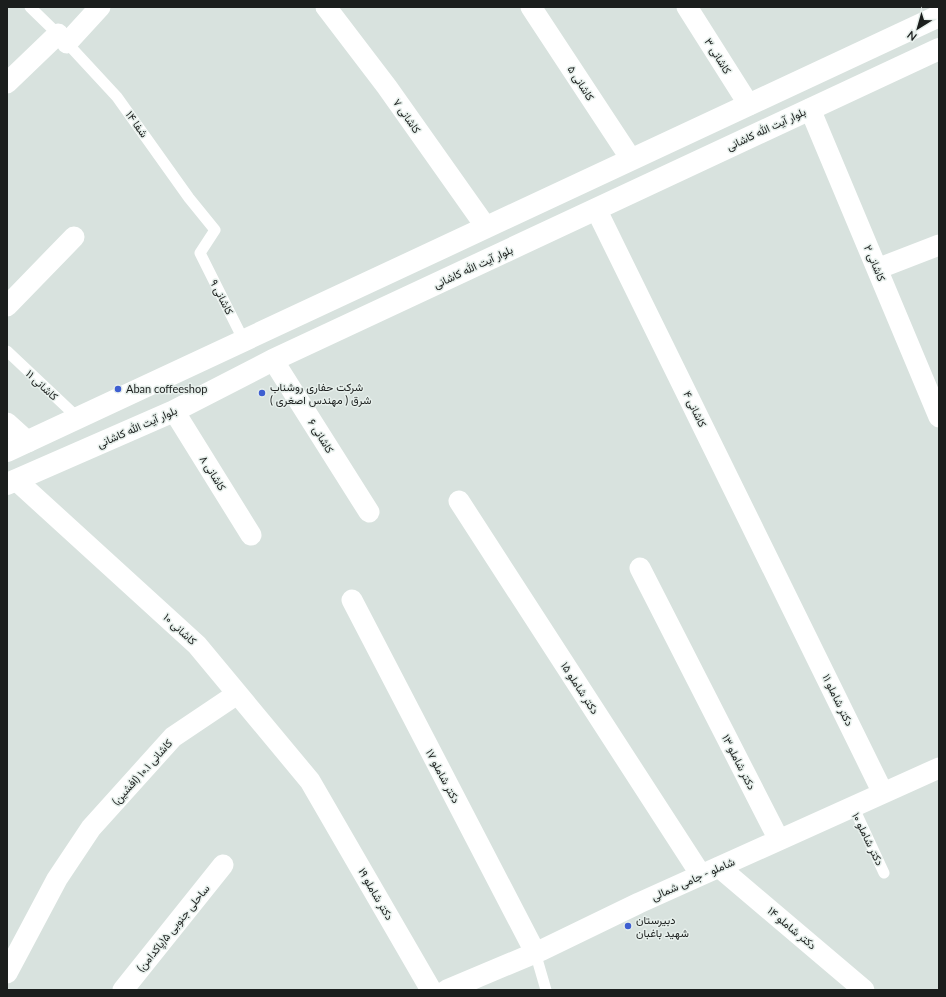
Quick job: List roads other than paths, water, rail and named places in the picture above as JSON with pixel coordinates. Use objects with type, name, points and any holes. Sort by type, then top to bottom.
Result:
[{"type":"street","points":[[7,83],[100,7]]},
{"type":"street","name":"کاشانی ۷","points":[[326,7],[387,87],[486,228]]},
{"type":"street","name":"کاشانی ۵","points":[[531,7],[631,159]]},
{"type":"street","name":"کاشانی ۳","points":[[687,7],[749,105]]},
{"type":"street","points":[[7,451],[939,16]]},
{"type":"street","name":"بلوار آیت الله کاشانی","points":[[12,482],[174,411],[273,360],[939,49]]},
{"type":"street","name":"کاشانی ۲","points":[[810,109],[939,417]]},
{"type":"street","points":[[583,182],[596,209]]},
{"type":"street","name":"کاشانی ۴","points":[[596,209],[793,608]]},
{"type":"street","points":[[7,306],[74,237]]},
{"type":"street","points":[[877,269],[939,245]]},
{"type":"street","name":"کاشانی ۶","points":[[273,360],[368,512]]},
{"type":"street","name":"کاشانی ۸","points":[[174,411],[251,535]]},
{"type":"street","points":[[7,423],[28,442]]},
{"type":"street","name":"کاشانی ۱۰","points":[[12,482],[197,645],[310,781],[320,799]]},
{"type":"street","name":"دکتر شاملو ۱۵","points":[[459,500],[710,871]]},
{"type":"street","name":"دکتر شاملو ۱۳","points":[[640,568],[779,840]]},
{"type":"street","name":"دکتر شاملو ۱۷","points":[[352,600],[535,952]]},
{"type":"street","name":"دکتر شاملو ۱۱","points":[[793,608],[884,793]]},
{"type":"street","name":"کاشانی ۱۰.۱ (افشین)","points":[[7,973],[57,879],[91,828],[174,737],[237,694]]},
{"type":"street","name":"شاملو - جامی شمالی","points":[[447,990],[535,952],[939,768]]},
{"type":"street","name":"دکتر شاملو ۱۹","points":[[320,799],[431,990]]},
{"type":"street","name":"ساحلی جنوبی ۵(پاکدامن)","points":[[122,990],[223,865]]},
{"type":"street","name":"دکتر شاملو ۱۴","points":[[710,871],[864,990]]},
{"type":"lane","name":"شفا ۱۴","points":[[30,7],[62,38],[117,97],[189,198],[215,230],[200,253]]},
{"type":"lane","name":"کاشانی ۹","points":[[200,253],[244,341]]},
{"type":"lane","name":"کاشانی ۱۱","points":[[7,351],[78,418]]},
{"type":"lane","name":"دکتر شاملو ۱۰","points":[[853,806],[884,873]]},
{"type":"lane","points":[[535,952],[546,990]]},
{"type":"place","name":"Aban coffeeshop","points":[[118,389]]},
{"type":"place","name":"شرکت حفاری روشناب شرق ( مهندس اصغری )","points":[[262,393]]},
{"type":"place","name":"دبیرستان شهید باغبان","points":[[628,926]]}]
